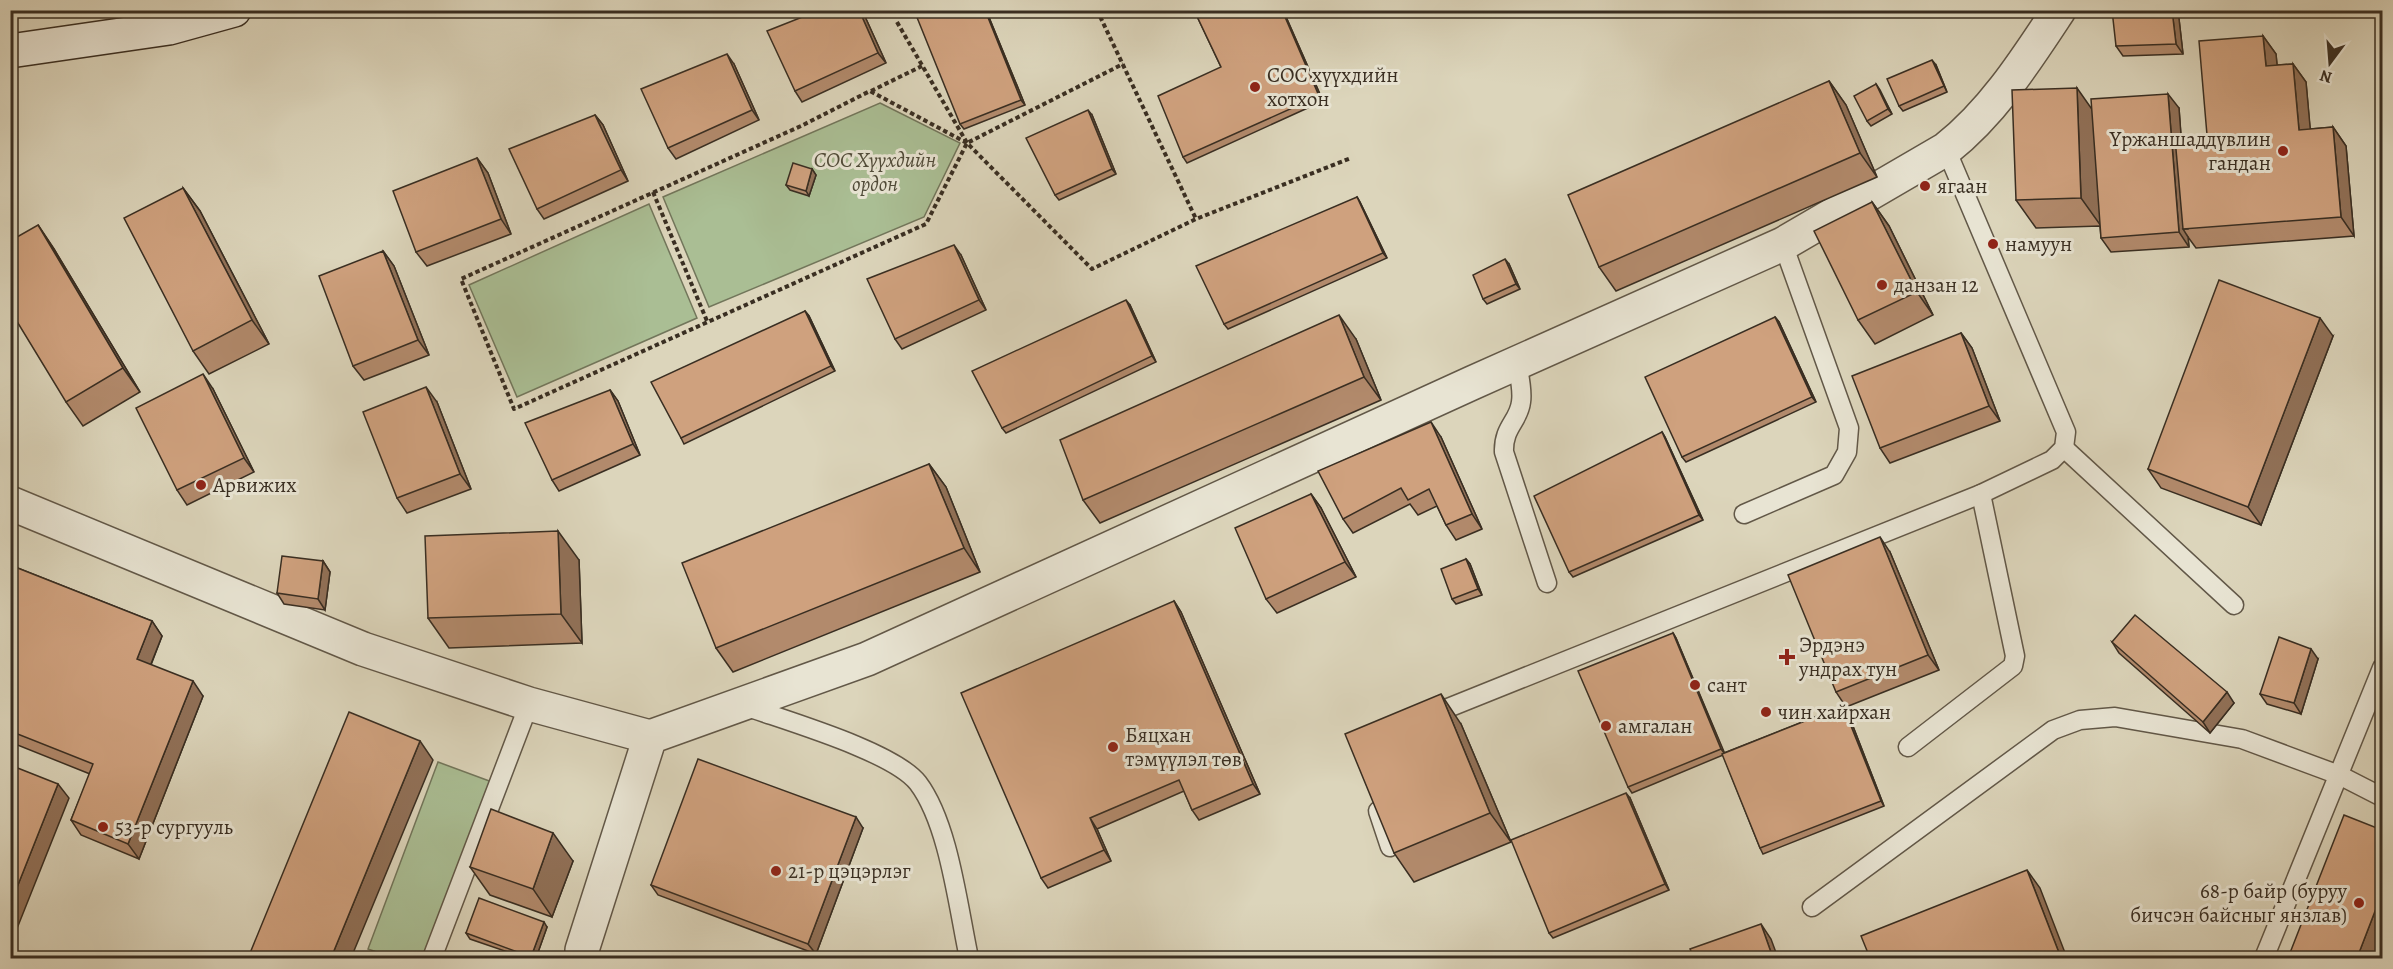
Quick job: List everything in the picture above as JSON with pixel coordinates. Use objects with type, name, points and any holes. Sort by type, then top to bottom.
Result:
[{"type":"street","points":[[10,51],[170,19],[234,10]]},
{"type":"street","points":[[10,503],[363,649],[529,704],[650,736],[867,659],[1783,244],[1946,149],[1970,130],[2022,67],[2059,10]]},
{"type":"street","points":[[584,958],[582,950],[650,736]]},
{"type":"lane","points":[[1410,724],[1981,494],[2052,460],[2064,448],[2066,432],[1946,149]]},
{"type":"lane","points":[[1744,514],[1834,475],[1847,452],[1849,428],[1783,244]]},
{"type":"lane","points":[[1517,363],[1521,403],[1505,435],[1504,452],[1547,583]]},
{"type":"lane","points":[[2064,448],[2234,605]]},
{"type":"lane","points":[[1908,747],[2013,666],[2015,656],[1981,494]]},
{"type":"lane","points":[[2264,958],[2382,668]]},
{"type":"lane","points":[[432,958],[529,704]]},
{"type":"lane","points":[[740,704],[855,746],[891,763],[916,781],[933,808],[942,834],[969,958]]},
{"type":"lane","points":[[1812,907],[2053,730],[2080,720],[2115,717],[2242,739],[2339,775],[2382,797]]},
{"type":"lane","points":[[1371,791],[1390,847]]},
{"type":"path","points":[[1097,10],[1196,219]]},
{"type":"path","points":[[897,22],[968,143],[1092,269],[1196,219],[1351,158]]},
{"type":"path","points":[[922,66],[801,126],[461,279],[514,409],[926,224],[968,143],[1123,64]]},
{"type":"path","points":[[870,91],[968,143]]},
{"type":"path","points":[[653,192],[707,321]]},
{"type":"green space","name":"СОС Хүүхдийн ордон","points":[[880,103],[960,143],[924,217],[709,307],[663,197]]},
{"type":"green space","points":[[649,204],[697,318],[517,397],[469,285]]},
{"type":"green space","points":[[438,762],[492,782],[426,958],[394,958],[368,949]]},
{"type":"building","points":[[820,10],[859,10],[878,53],[795,91],[767,31]]},
{"type":"building","points":[[914,10],[985,10],[1021,100],[960,124]]},
{"type":"building","name":"СОС хүүхдийн хотхон","points":[[1194,10],[1282,10],[1319,96],[1183,157],[1158,96],[1221,67]]},
{"type":"building","points":[[2112,10],[2172,10],[2176,44],[2116,46]]},
{"type":"building","name":"Yржаншаддүвлин гандан","points":[[2263,36],[2266,66],[2293,64],[2299,130],[2333,127],[2341,217],[2183,229],[2175,138],[2207,135],[2199,41]]},
{"type":"building","points":[[727,54],[752,110],[668,148],[641,89]]},
{"type":"building","points":[[1932,60],[1944,86],[1899,106],[1887,79]]},
{"type":"building","points":[[1829,81],[1860,153],[1599,267],[1568,195]]},
{"type":"building","points":[[1876,84],[1888,109],[1867,121],[1854,96]]},
{"type":"building","points":[[2077,88],[2081,198],[2016,200],[2012,90]]},
{"type":"building","points":[[2168,94],[2179,232],[2101,238],[2091,99]]},
{"type":"building","points":[[1088,110],[1112,169],[1055,195],[1026,138]]},
{"type":"building","points":[[595,115],[621,170],[537,209],[509,149]]},
{"type":"building","points":[[477,158],[501,219],[416,252],[393,191]]},
{"type":"building","points":[[793,163],[812,169],[806,191],[786,185]]},
{"type":"building","points":[[183,188],[252,320],[193,351],[124,218]]},
{"type":"building","points":[[1357,197],[1383,253],[1224,324],[1196,266]]},
{"type":"building","name":"данзан 12","points":[[1872,202],[1917,292],[1858,320],[1814,231]]},
{"type":"building","points":[[38,225],[123,368],[66,402],[10,310],[10,241]]},
{"type":"building","points":[[954,245],[979,300],[895,339],[867,279]]},
{"type":"building","points":[[383,251],[418,340],[353,366],[319,276]]},
{"type":"building","points":[[1505,259],[1516,284],[1483,299],[1473,275]]},
{"type":"building","points":[[2219,280],[2320,318],[2248,507],[2148,469]]},
{"type":"building","points":[[1126,300],[1152,356],[1002,428],[972,371]]},
{"type":"building","points":[[805,311],[831,366],[681,438],[651,382]]},
{"type":"building","points":[[1339,315],[1364,377],[1083,500],[1060,440]]},
{"type":"building","points":[[1775,317],[1812,397],[1682,457],[1645,377]]},
{"type":"building","points":[[1961,333],[1989,406],[1880,448],[1852,376]]},
{"type":"building","points":[[203,374],[244,458],[177,490],[136,408]]},
{"type":"building","points":[[426,387],[460,474],[397,498],[363,412]]},
{"type":"building","points":[[610,390],[633,444],[552,480],[525,423]]},
{"type":"building","points":[[1431,422],[1472,514],[1446,525],[1429,489],[1408,500],[1401,488],[1343,519],[1318,471]]},
{"type":"building","points":[[1662,432],[1699,515],[1569,572],[1534,496]]},
{"type":"building","points":[[929,464],[964,548],[716,648],[682,563]]},
{"type":"building","points":[[1311,494],[1345,562],[1266,599],[1235,528]]},
{"type":"building","points":[[558,531],[561,614],[428,618],[425,536]]},
{"type":"building","points":[[1880,537],[1928,655],[1836,692],[1788,575]]},
{"type":"building","points":[[282,556],[323,561],[318,599],[277,593]]},
{"type":"building","points":[[1466,559],[1478,589],[1452,599],[1441,569]]},
{"type":"building","points":[[10,565],[152,621],[137,659],[193,681],[128,844],[71,820],[93,764],[10,731]]},
{"type":"building","name":"Бяцхан тэмүүлэл төв","points":[[1174,601],[1253,784],[1192,810],[1179,780],[1090,818],[1104,850],[1041,878],[961,693]]},
{"type":"building","points":[[2135,615],[2227,692],[2203,722],[2112,642]]},
{"type":"building","points":[[1673,633],[1721,749],[1628,787],[1578,671]]},
{"type":"building","points":[[2279,637],[2311,649],[2294,703],[2260,694]]},
{"type":"building","points":[[1441,694],[1490,813],[1394,853],[1345,734]]},
{"type":"building","points":[[1843,706],[1881,801],[1760,848],[1722,754]]},
{"type":"building","points":[[349,712],[420,741],[331,958],[248,958]]},
{"type":"building","points":[[2382,734],[2382,751],[2377,749]]},
{"type":"building","points":[[698,759],[856,817],[808,944],[651,885]]},
{"type":"building","points":[[10,765],[58,784],[10,905]]},
{"type":"building","points":[[1626,793],[1665,884],[1549,933],[1511,840]]},
{"type":"building","points":[[491,809],[553,833],[533,889],[470,867]]},
{"type":"building","points":[[2344,815],[2382,830],[2382,893],[2357,958],[2288,958]]},
{"type":"building","points":[[2027,870],[2061,958],[1870,958],[1861,936]]},
{"type":"building","points":[[479,898],[544,922],[531,957],[466,933]]},
{"type":"building","points":[[1761,924],[1773,958],[1694,958],[1690,949]]},
{"type":"place","name":"СОС хүүхдийн хотхон","points":[[1255,87]]},
{"type":"place","name":"Yржаншаддүвлин гандан","points":[[2283,151]]},
{"type":"place","name":"ягаан","points":[[1925,186]]},
{"type":"place","name":"намуун","points":[[1993,244]]},
{"type":"place","name":"данзан 12","points":[[1882,285]]},
{"type":"place","name":"Арвижих","points":[[201,485]]},
{"type":"place","name":"Эрдэнэ ундрах тун","points":[[1787,657]]},
{"type":"place","name":"сант","points":[[1695,685]]},
{"type":"place","name":"чин хайрхан","points":[[1766,712]]},
{"type":"place","name":"амгалан","points":[[1606,726]]},
{"type":"place","name":"Бяцхан тэмүүлэл төв","points":[[1113,747]]},
{"type":"place","name":"53-р сургууль","points":[[103,827]]},
{"type":"place","name":"21-р цэцэрлэг","points":[[776,871]]},
{"type":"place","name":"68-р байр (буруу бичсэн байсныг янзлав)","points":[[2359,903]]}]
